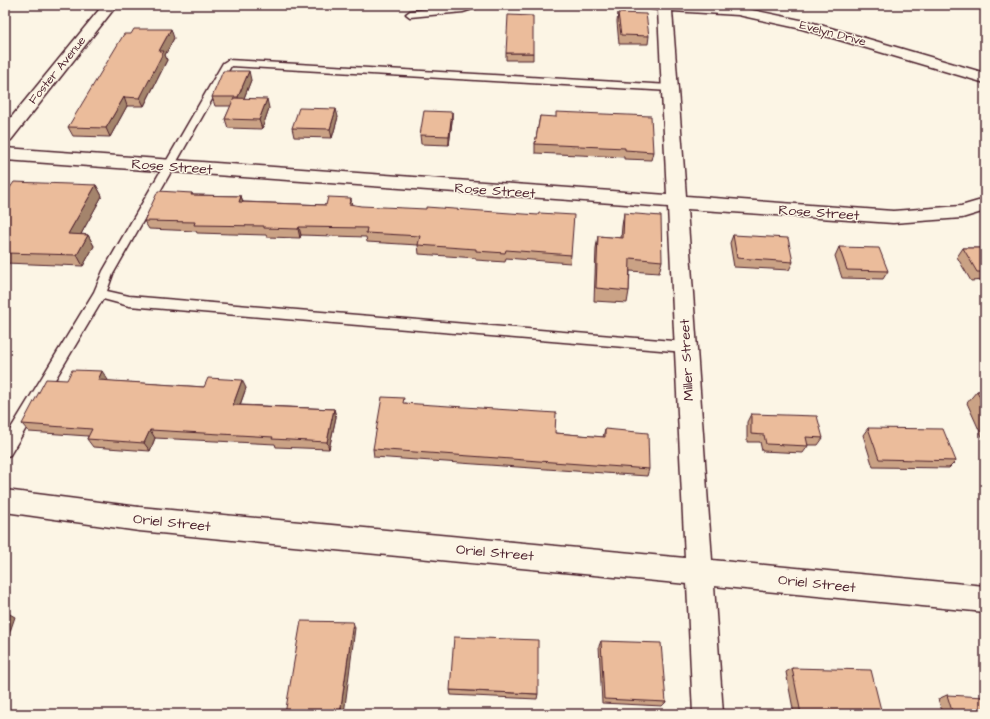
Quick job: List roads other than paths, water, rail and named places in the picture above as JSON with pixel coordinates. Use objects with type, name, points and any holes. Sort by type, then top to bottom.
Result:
[{"type":"street","name":"Evelyn Drive","points":[[658,5],[738,11],[805,25],[985,78]]},
{"type":"street","name":"Miller Street","points":[[658,5],[670,88],[698,571],[708,714]]},
{"type":"street","name":"Foster Avenue","points":[[5,136],[107,8]]},
{"type":"street","name":"Rose Street","points":[[5,154],[677,203],[893,217],[962,212],[985,205]]},
{"type":"street","name":"Oriel Street","points":[[5,501],[138,519],[698,571],[985,600]]},
{"type":"lane","points":[[410,14],[464,9],[480,5]]},
{"type":"lane","points":[[5,451],[100,293],[107,274],[228,63],[670,88]]},
{"type":"lane","points":[[100,293],[129,301],[685,347]]}]
